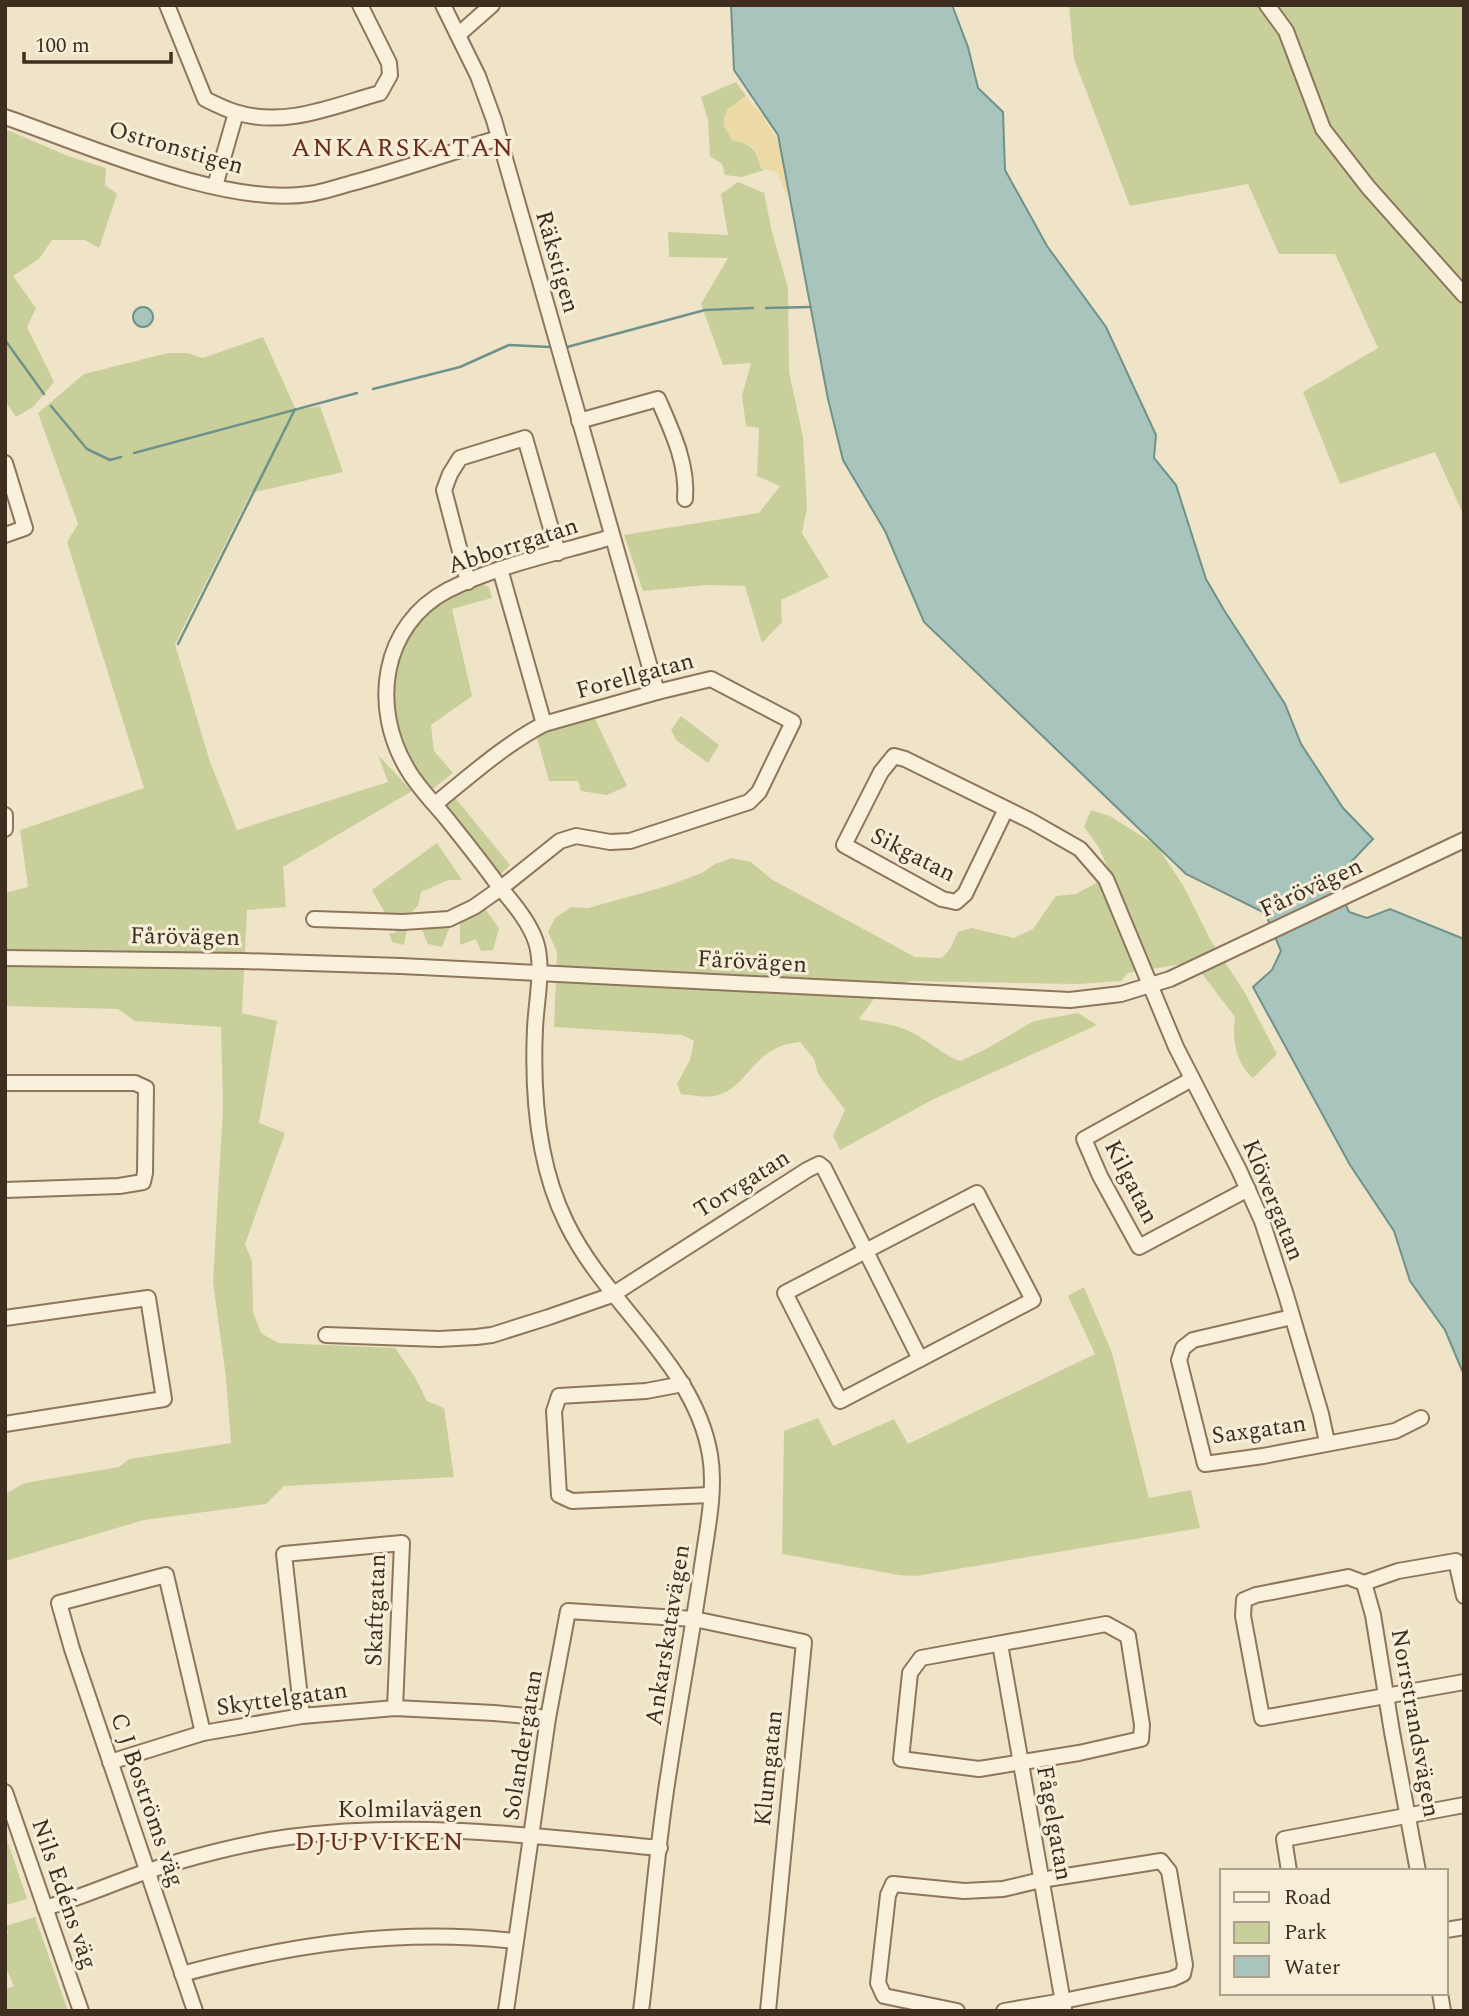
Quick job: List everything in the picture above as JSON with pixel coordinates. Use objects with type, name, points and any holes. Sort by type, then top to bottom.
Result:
[{"type":"street","points":[[167,5],[205,99],[236,113],[275,118],[302,116],[380,93],[390,75],[389,63],[360,5]]},
{"type":"street","name":"Räkstigen","points":[[443,5],[478,76],[499,138],[657,692]]},
{"type":"street","points":[[458,36],[492,5]]},
{"type":"street","points":[[1267,5],[1286,31],[1323,129],[1368,187],[1464,295]]},
{"type":"street","points":[[215,186],[236,113]]},
{"type":"street","name":"Ostronstigen","points":[[5,117],[145,166],[215,186],[272,195],[309,194],[499,138]]},
{"type":"street","points":[[579,421],[658,399],[676,440],[686,483],[685,499]]},
{"type":"street","points":[[467,582],[444,491],[450,474],[460,458],[525,438],[558,554]]},
{"type":"street","points":[[5,463],[25,528],[5,535]]},
{"type":"street","name":"Abborrgatan","points":[[538,973],[537,944],[520,914],[408,770],[390,729],[385,696],[389,665],[404,631],[424,606],[446,592],[500,569],[612,537]]},
{"type":"street","points":[[500,569],[544,724]]},
{"type":"street","name":"Forellgatan","points":[[435,804],[527,733],[544,724],[711,679],[793,722],[759,792],[749,802],[630,841],[610,842],[576,836],[560,841],[501,888]]},
{"type":"street","name":"Sikgatan","points":[[1006,809],[965,894],[956,902],[942,899],[844,845],[881,772],[894,757],[905,759],[1006,809],[1080,849],[1106,879],[1149,986]]},
{"type":"street","points":[[5,815],[5,829]]},
{"type":"street","name":"Fårövägen","points":[[5,958],[251,961],[1070,1000],[1121,994],[1192,970],[1464,841]]},
{"type":"street","points":[[314,919],[403,922],[449,919],[474,907],[501,888]]},
{"type":"street","name":"Ankarskatavägen","points":[[538,973],[534,1034],[535,1111],[544,1160],[565,1220],[591,1268],[683,1384],[700,1417],[710,1457],[710,1495],[694,1619],[667,1777],[641,2011]]},
{"type":"street","name":"Klövergatan","points":[[1149,986],[1262,1221],[1321,1414],[1327,1442]]},
{"type":"street","name":"Kilgatan","points":[[1192,1079],[1084,1139],[1100,1177],[1139,1247],[1248,1189]]},
{"type":"street","points":[[5,1083],[135,1083],[146,1088],[147,1114],[143,1182],[118,1186],[5,1190]]},
{"type":"street","name":"Torvgatan","points":[[612,1294],[818,1164],[824,1168],[920,1359]]},
{"type":"street","points":[[977,1193],[1033,1300],[920,1359],[840,1401],[785,1293],[977,1193]]},
{"type":"street","points":[[326,1335],[439,1339],[492,1335],[612,1294]]},
{"type":"street","points":[[5,1318],[148,1298],[164,1399],[5,1424]]},
{"type":"street","name":"Saxgatan","points":[[1292,1317],[1193,1340],[1183,1348],[1180,1360],[1205,1464],[1395,1431],[1420,1418]]},
{"type":"street","points":[[683,1384],[646,1391],[559,1396],[554,1411],[559,1495],[572,1500],[710,1495]]},
{"type":"street","name":"Skaftgatan","points":[[302,1716],[284,1554],[402,1543],[395,1708]]},
{"type":"street","points":[[1464,1596],[1456,1561],[1398,1571],[1364,1583],[1348,1577],[1256,1595],[1244,1600],[1243,1616],[1262,1718],[1464,1682]]},
{"type":"street","name":"C J Boströms väg","points":[[195,2011],[72,1649],[59,1603],[166,1575],[203,1733]]},
{"type":"street","name":"Norrstrandsvägen","points":[[1364,1583],[1373,1615],[1418,1869]]},
{"type":"street","name":"Solandergatan","points":[[506,2011],[548,1718],[568,1611],[694,1619]]},
{"type":"street","name":"Klumgatan","points":[[694,1619],[804,1642],[768,2011]]},
{"type":"street","points":[[1106,1624],[1128,1636],[1142,1725],[1141,1739],[1020,1763],[979,1769],[901,1759],[910,1673],[921,1658],[1106,1624]]},
{"type":"street","name":"Fågelgatan","points":[[1000,1644],[1064,2006]]},
{"type":"street","name":"Skyttelgatan","points":[[110,1762],[203,1733],[302,1716],[395,1708],[548,1718]]},
{"type":"street","name":"Nils Edéns väg","points":[[5,1792],[81,2011]]},
{"type":"street","points":[[1289,1869],[1284,1839],[1464,1805]]},
{"type":"street","name":"Kolmilavägen","points":[[45,1908],[147,1871],[197,1857],[301,1836],[379,1829],[469,1830],[660,1848]]},
{"type":"street","points":[[957,2011],[884,1996],[878,1983],[888,1895],[893,1884],[964,1891],[1003,1889],[1041,1880],[1161,1861],[1169,1871],[1185,1965],[1183,1974],[1064,2006],[1004,2011]]},
{"type":"street","points":[[182,1974],[248,1956],[317,1944],[393,1936],[474,1937],[515,1941]]},
{"type":"green space","points":[[1069,5],[1464,5],[1464,516],[1435,452],[1340,484],[1303,392],[1378,348],[1335,254],[1279,254],[1248,184],[1130,206],[1074,59]]},
{"type":"green space","points":[[736,82],[746,96],[727,110],[732,140],[752,148],[761,168],[765,170],[741,177],[725,175],[722,164],[710,156],[708,120],[701,97]]},
{"type":"green space","points":[[5,129],[68,156],[106,168],[105,185],[117,194],[99,248],[85,240],[52,240],[39,259],[13,276],[36,308],[27,327],[54,382],[33,407],[16,417],[5,401]]},
{"type":"green space","points":[[738,182],[764,193],[788,288],[789,372],[803,437],[807,508],[802,533],[829,577],[781,600],[782,622],[762,643],[745,586],[707,585],[643,591],[624,535],[759,513],[780,486],[757,476],[759,428],[746,426],[742,396],[751,363],[723,365],[701,304],[728,258],[669,257],[668,232],[728,235],[721,194]]},
{"type":"green space","points":[[263,337],[296,410],[320,406],[343,472],[251,493],[175,644],[209,759],[237,830],[388,782],[378,755],[412,791],[283,867],[286,907],[247,910],[242,1013],[277,1021],[259,1123],[285,1133],[245,1244],[252,1261],[253,1312],[261,1333],[278,1343],[395,1348],[415,1377],[427,1401],[444,1408],[454,1477],[284,1486],[266,1504],[144,1520],[5,1561],[5,1494],[25,1483],[119,1467],[129,1459],[231,1443],[226,1378],[213,1282],[223,1108],[221,1027],[135,1021],[118,1009],[5,1006],[5,893],[28,887],[20,830],[144,788],[67,542],[78,524],[38,413],[84,374],[168,353],[187,353],[203,358]]},
{"type":"green space","points":[[481,584],[489,587],[492,598],[452,609],[472,696],[431,725],[434,751],[453,773],[430,791],[407,758],[389,699],[394,664],[410,633],[426,614],[449,597]]},
{"type":"green space","points":[[681,716],[719,745],[708,763],[676,740],[671,730]]},
{"type":"green space","points":[[595,719],[627,786],[607,795],[581,791],[578,781],[549,781],[536,734],[569,723]]},
{"type":"green space","points":[[452,794],[510,865],[502,873],[491,872],[441,807]]},
{"type":"green space","points":[[1091,810],[1110,816],[1157,846],[1183,885],[1211,941],[1245,993],[1277,1054],[1253,1078],[1242,1065],[1236,1050],[1235,1017],[1193,962],[1128,973],[1121,981],[1079,984],[909,981],[874,999],[859,1019],[907,1030],[960,1061],[1034,1021],[1078,1013],[1097,1025],[932,1100],[840,1150],[833,1136],[845,1110],[818,1074],[814,1059],[800,1042],[771,1051],[726,1092],[702,1097],[681,1094],[677,1084],[690,1060],[694,1041],[682,1035],[554,1027],[557,952],[548,932],[555,918],[571,907],[588,908],[664,887],[732,858],[751,862],[771,879],[915,957],[942,958],[958,932],[972,928],[1014,938],[1033,929],[1056,896],[1076,894],[1111,875],[1098,846],[1084,827]]},
{"type":"green space","points":[[437,843],[462,880],[448,880],[421,892],[418,906],[410,913],[404,945],[392,942],[389,933],[396,933],[372,890]]},
{"type":"green space","points":[[483,906],[499,928],[493,950],[481,951],[476,939],[460,945],[460,921]]},
{"type":"green space","points":[[450,926],[442,947],[428,944],[422,930]]},
{"type":"green space","points":[[1084,1287],[1112,1353],[1149,1498],[1191,1490],[1200,1528],[916,1576],[782,1554],[784,1431],[818,1418],[833,1446],[894,1419],[908,1444],[1095,1354],[1068,1296]]},
{"type":"green space","points":[[5,1834],[27,1899],[6,1905],[5,1909]]},
{"type":"green space","points":[[35,1917],[68,2011],[5,2011],[5,1989],[14,1986],[5,1966],[5,1935],[8,1933],[6,1926]]},
{"type":"sand","points":[[746,96],[759,110],[793,168],[793,197],[785,192],[777,172],[761,168],[756,151],[751,145],[732,140],[724,126],[727,110]]},
{"type":"water","points":[[731,5],[952,5],[968,47],[978,88],[1003,112],[1005,170],[1047,246],[1106,327],[1156,435],[1154,458],[1176,485],[1206,579],[1285,704],[1301,744],[1343,808],[1373,839],[1334,880],[1349,912],[1367,918],[1390,909],[1464,939],[1464,1375],[1445,1330],[1410,1281],[1394,1231],[1350,1165],[1253,987],[1272,970],[1281,951],[1265,913],[1186,874],[924,622],[885,531],[843,460],[828,399],[778,135],[734,70]]},
{"type":"water","points":[[139,307],[147,307],[153,317],[147,327],[139,327],[133,321],[133,313]]},
{"type":"waterway","points":[[766,308],[811,307]]},
{"type":"waterway","points":[[567,347],[705,310],[753,308]]},
{"type":"waterway","points":[[5,340],[44,394]]},
{"type":"waterway","points":[[373,389],[460,367],[509,345],[550,347]]},
{"type":"waterway","points":[[134,453],[357,393]]},
{"type":"waterway","points":[[51,406],[87,449],[110,460],[121,457]]},
{"type":"waterway","points":[[178,644],[295,409]]},
{"type":"district","name":"ANKARSKATAN","points":[[403,148]]},
{"type":"district","name":"DJUPVIKEN","points":[[380,1842]]}]
